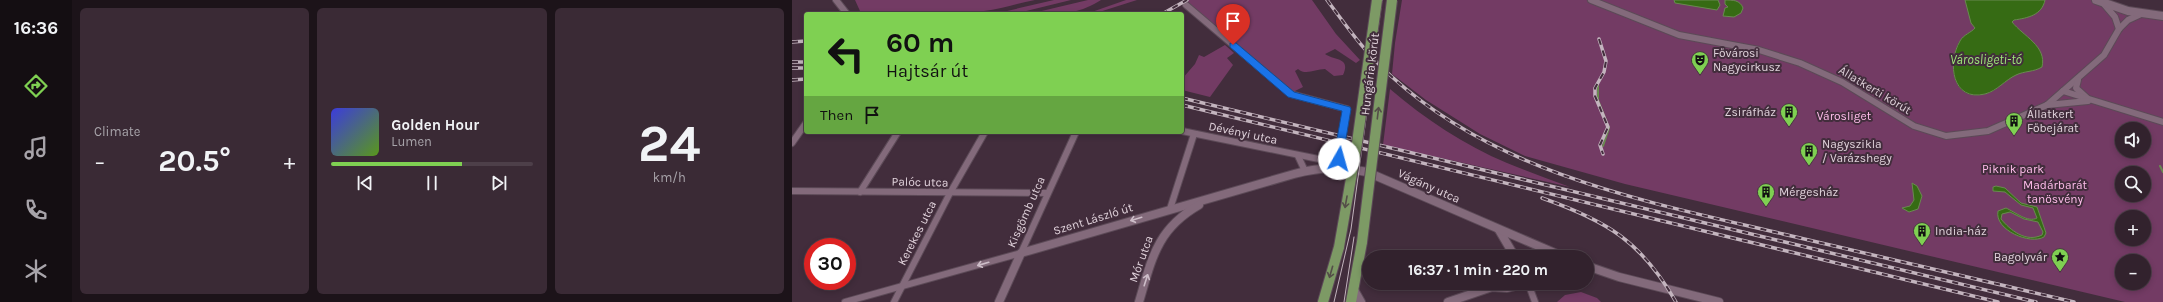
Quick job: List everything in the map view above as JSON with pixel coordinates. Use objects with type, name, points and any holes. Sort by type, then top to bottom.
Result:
[{"type":"main road","name":"Hungária körút","points":[[1322,301],[1339,247],[1356,150],[1377,0]]},
{"type":"main road","name":"Hungária körút","points":[[1351,302],[1362,242],[1392,0]]},
{"type":"street","points":[[836,0],[846,12]]},
{"type":"street","name":"Állatkerti körút","points":[[1591,0],[1678,35],[1759,50],[1800,63],[1842,82],[1908,123],[1931,133],[1952,136],[1988,130],[2046,105],[2078,80],[2104,55],[2119,29],[2128,20],[2141,14]]},
{"type":"street","points":[[2096,0],[2141,14],[2163,16]]},
{"type":"street","points":[[2103,3],[2116,17],[2119,29]]},
{"type":"street","points":[[1186,5],[1291,94],[1347,109],[1338,155],[1345,165]]},
{"type":"street","points":[[2078,80],[2076,88],[2091,101]]},
{"type":"street","points":[[2063,91],[2091,101],[2163,122]]},
{"type":"street","points":[[2046,105],[2091,101]]},
{"type":"street","points":[[792,143],[804,126]]},
{"type":"street","name":"Dévényi utca","points":[[1184,132],[1298,156],[1330,160],[1345,165]]},
{"type":"street","points":[[860,192],[897,134]]},
{"type":"street","name":"Kerekes utca","points":[[894,302],[950,193],[984,134]]},
{"type":"street","name":"Kisgömb utca","points":[[999,302],[1075,134]]},
{"type":"street","points":[[1170,209],[1194,134]]},
{"type":"street","points":[[1330,160],[1338,155]]},
{"type":"street","points":[[1298,156],[1305,171]]},
{"type":"street","name":"Szent László út","points":[[845,302],[1021,254],[1156,213],[1214,198],[1305,171],[1330,166],[1345,165]]},
{"type":"street","name":"Vágány utca","points":[[1345,165],[1388,180],[1499,230],[1539,250]]},
{"type":"street","name":"Palóc utca","points":[[792,190],[1047,194]]},
{"type":"street","name":"Mór utca","points":[[1139,302],[1153,258],[1168,226],[1180,215],[1214,198]]},
{"type":"street","name":"Mór utca","points":[[1156,213],[1163,215],[1168,226]]},
{"type":"street","points":[[1499,230],[1511,250]]},
{"type":"street","points":[[1594,268],[1619,277],[1719,302]]},
{"type":"street","points":[[1353,288],[1361,302]]},
{"type":"street","points":[[1448,302],[1481,290]]},
{"type":"street","points":[[1530,290],[1534,302]]},
{"type":"green space","points":[[855,0],[1035,0],[976,12],[860,11]]},
{"type":"green space","points":[[1054,0],[1071,0],[1022,12],[1003,12]]},
{"type":"green space","points":[[1088,0],[1101,0],[1083,9],[1070,12],[1037,12]]},
{"type":"green space","points":[[1126,0],[1137,0],[1099,12],[1092,12]]},
{"type":"green space","points":[[1189,0],[1312,0],[1336,34],[1360,60],[1356,63],[1335,49],[1325,54],[1343,62],[1345,69],[1343,75],[1334,76],[1325,69],[1304,72],[1298,69],[1295,71],[1303,87],[1293,92],[1186,2]]},
{"type":"green space","name":"Városliget","points":[[1402,0],[1965,0],[1975,29],[1959,42],[1955,51],[1953,70],[1955,80],[1959,87],[1966,93],[1975,95],[1990,93],[2017,74],[2039,68],[2042,65],[2042,58],[2036,46],[2012,22],[2037,12],[2045,0],[2096,0],[2163,16],[2163,302],[2125,302],[1625,184],[1525,156],[1480,134],[1426,100],[1392,74]]},
{"type":"green space","points":[[1225,45],[1234,53],[1227,58],[1233,65],[1210,97],[1184,90],[1184,77],[1195,64],[1199,55],[1204,57]]},
{"type":"green space","points":[[1390,89],[1417,111],[1460,140],[1507,163],[1570,187],[1383,145]]},
{"type":"green space","points":[[1581,292],[1597,298],[1601,302],[1557,302],[1565,295]]},
{"type":"water","points":[[1674,0],[1718,0],[1720,5],[1717,10],[1675,3]]},
{"type":"water","points":[[1725,0],[1733,0],[1740,3],[1743,8],[1741,13],[1734,17],[1723,16],[1725,8],[1728,7],[1725,4]]},
{"type":"water","name":"Városligeti-tó","points":[[1965,0],[2045,0],[2041,9],[2034,15],[2014,20],[2012,22],[2038,47],[2043,60],[2042,67],[2016,75],[1989,93],[1985,94],[1974,95],[1965,92],[1959,87],[1953,70],[1956,50],[1963,37],[1975,28],[1971,23]]},
{"type":"water","points":[[1912,183],[1917,186],[1922,196],[1918,209],[1909,212],[1902,208],[1910,206],[1914,200]]},
{"type":"water","points":[[1996,186],[2005,188],[2021,203],[2037,207],[2046,233],[2044,237],[2030,239],[2007,230],[1998,218],[1998,211],[2006,208],[2026,218],[2037,218],[2033,208],[2021,205],[2005,192],[1993,191],[1993,187]],"holes":[[[2010,212],[2024,219],[2038,222],[2043,232],[2042,235],[2036,237],[2024,236],[2014,231],[2001,219],[2002,214]]]},
{"type":"waterway","points":[[1598,84],[1598,100],[1609,128],[1603,146]]},
{"type":"waterway","points":[[2160,166],[2163,172]]},
{"type":"tram line","points":[[1334,302],[1351,229],[1382,0]]},
{"type":"tram line","points":[[1344,302],[1354,237]]},
{"type":"railway","points":[[1166,12],[1187,0]]},
{"type":"railway","points":[[1327,0],[1349,30],[1382,68],[1433,110],[1478,138],[1526,161],[1576,180],[1679,210],[2074,302]]},
{"type":"railway","points":[[1599,39],[1606,61],[1604,72],[1595,88],[1595,96],[1608,127],[1600,145],[1603,154]]},
{"type":"railway","points":[[792,42],[804,41]]},
{"type":"railway","points":[[792,62],[804,62]]},
{"type":"railway","points":[[792,68],[804,68]]},
{"type":"railway","points":[[792,80],[804,79]]},
{"type":"railway","points":[[1184,98],[2036,302]]},
{"type":"railway","points":[[1184,105],[1998,302]]},
{"type":"railway","points":[[1542,198],[1585,215],[1604,225],[1620,236],[1635,248],[1649,263],[1663,281],[1676,302]]},
{"type":"place","name":"Fővárosi Nagycirkusz","points":[[1700,75]]},
{"type":"place","name":"Zsiráfház","points":[[1789,127]]},
{"type":"place","name":"Állatkert Főbejárat","points":[[2014,136]]},
{"type":"place","name":"Nagyszikla / Varázshegy","points":[[1809,166]]},
{"type":"place","name":"Mérgesház","points":[[1766,207]]},
{"type":"place","name":"India-ház","points":[[1922,246]]},
{"type":"place","name":"Bagolyvár","points":[[2060,272]]},
{"type":"route","points":[[1233,45],[1291,94],[1347,109],[1344,132],[1338,155],[1339,159]]},
{"type":"park label","name":"Piknik park","points":[[2013,169]]},
{"type":"park label","name":"Madárbarát tanösvény","points":[[2055,192]]}]
